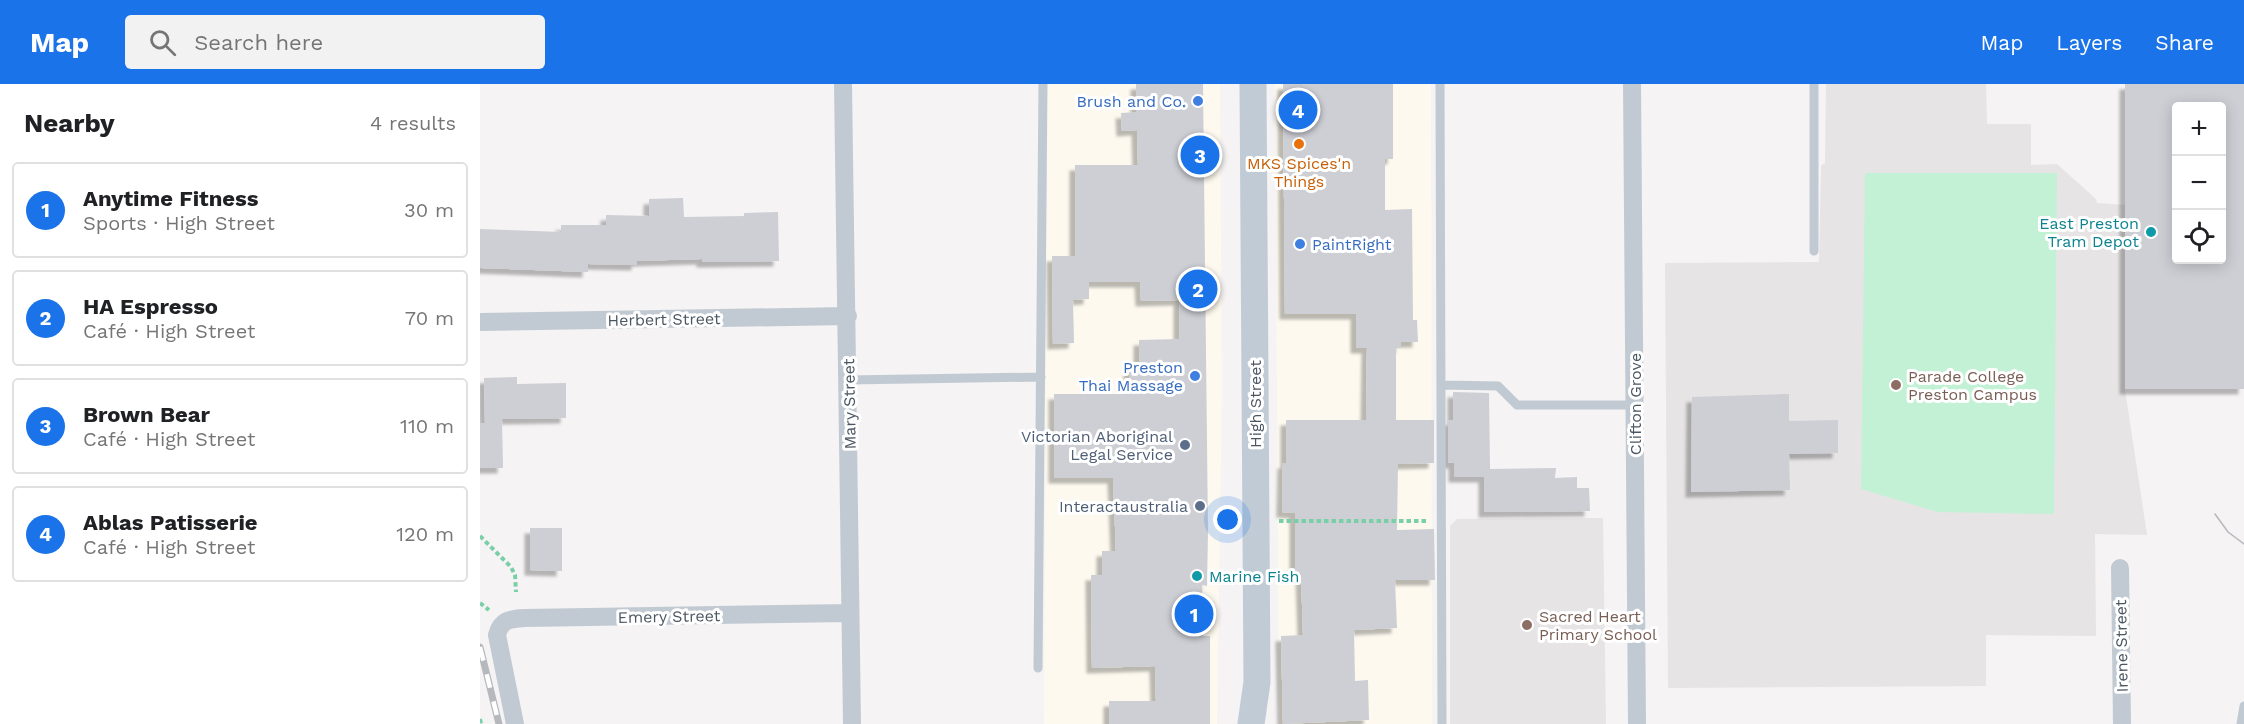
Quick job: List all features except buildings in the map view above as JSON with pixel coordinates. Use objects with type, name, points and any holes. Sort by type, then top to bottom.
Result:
[{"type":"main road","name":"High Street","points":[[1236,84],[1239,669],[1242,724]]},
{"type":"main road","name":"High Street","points":[[1251,724],[1257,682],[1253,84]]},
{"type":"street","name":"Mary Street","points":[[843,84],[852,724]]},
{"type":"street","name":"Clifton Grove","points":[[1632,84],[1637,724]]},
{"type":"street","name":"Herbert Street","points":[[480,322],[848,316]]},
{"type":"street","name":"Irene Street","points":[[2120,568],[2122,724]]},
{"type":"street","name":"Emery Street","points":[[515,724],[497,635],[499,627],[505,621],[524,618],[850,613]]},
{"type":"lane","points":[[1038,668],[1042,84]]},
{"type":"lane","points":[[1440,84],[1442,724]]},
{"type":"lane","points":[[1814,84],[1814,251]]},
{"type":"lane","points":[[848,380],[1041,377]]},
{"type":"lane","points":[[1441,385],[1498,386],[1517,405],[1635,405]]},
{"type":"lane","points":[[2241,724],[2244,706]]},
{"type":"path","points":[[1272,521],[1442,521]]},
{"type":"path","points":[[480,536],[511,567],[515,575],[516,592]]},
{"type":"path","points":[[480,719],[481,724]]},
{"type":"shaded area","points":[[1047,84],[1220,84],[1222,390],[1217,724],[1044,724]]},
{"type":"shaded area","points":[[1275,84],[1431,84],[1432,724],[1279,724]]},
{"type":"shaded area","name":"Parade College Preston Campus","points":[[1826,84],[1986,84],[1987,124],[2031,124],[2031,165],[2057,164],[2096,199],[2097,203],[2125,205],[2125,389],[2147,535],[2095,534],[2096,636],[1986,635],[1986,686],[1668,688],[1665,263],[1819,262],[1821,166],[1825,163]]},
{"type":"shaded area","name":"Sacred Heart Primary School","points":[[1603,518],[1606,724],[1450,724],[1450,526],[1457,519]]},
{"type":"green space","points":[[1865,173],[2057,173],[2054,514],[1938,512],[1861,489]]},
{"type":"tram line","points":[[2215,514],[2228,532],[2244,544]]},
{"type":"railway","points":[[480,647],[499,724]]},
{"type":"place","name":"Brush and Co.","points":[[1198,101]]},
{"type":"place","name":"Ablas Patisserie","points":[[1298,110]]},
{"type":"place","name":"MKS Spices'n Things","points":[[1299,144]]},
{"type":"place","name":"Brown Bear","points":[[1200,155]]},
{"type":"place","name":"East Preston Tram Depot","points":[[2151,232]]},
{"type":"place","name":"PaintRight","points":[[1300,244]]},
{"type":"place","name":"HA Espresso","points":[[1198,289]]},
{"type":"place","name":"Preston Thai Massage","points":[[1195,376]]},
{"type":"place","name":"Parade College Preston Campus","points":[[1896,385]]},
{"type":"place","name":"Victorian Aboriginal Legal Service","points":[[1185,445]]},
{"type":"place","name":"Interactaustralia","points":[[1200,506]]},
{"type":"place","name":"Marine Fish","points":[[1197,576]]},
{"type":"place","name":"Anytime Fitness","points":[[1194,614]]},
{"type":"place","name":"Sacred Heart Primary School","points":[[1527,625]]}]
